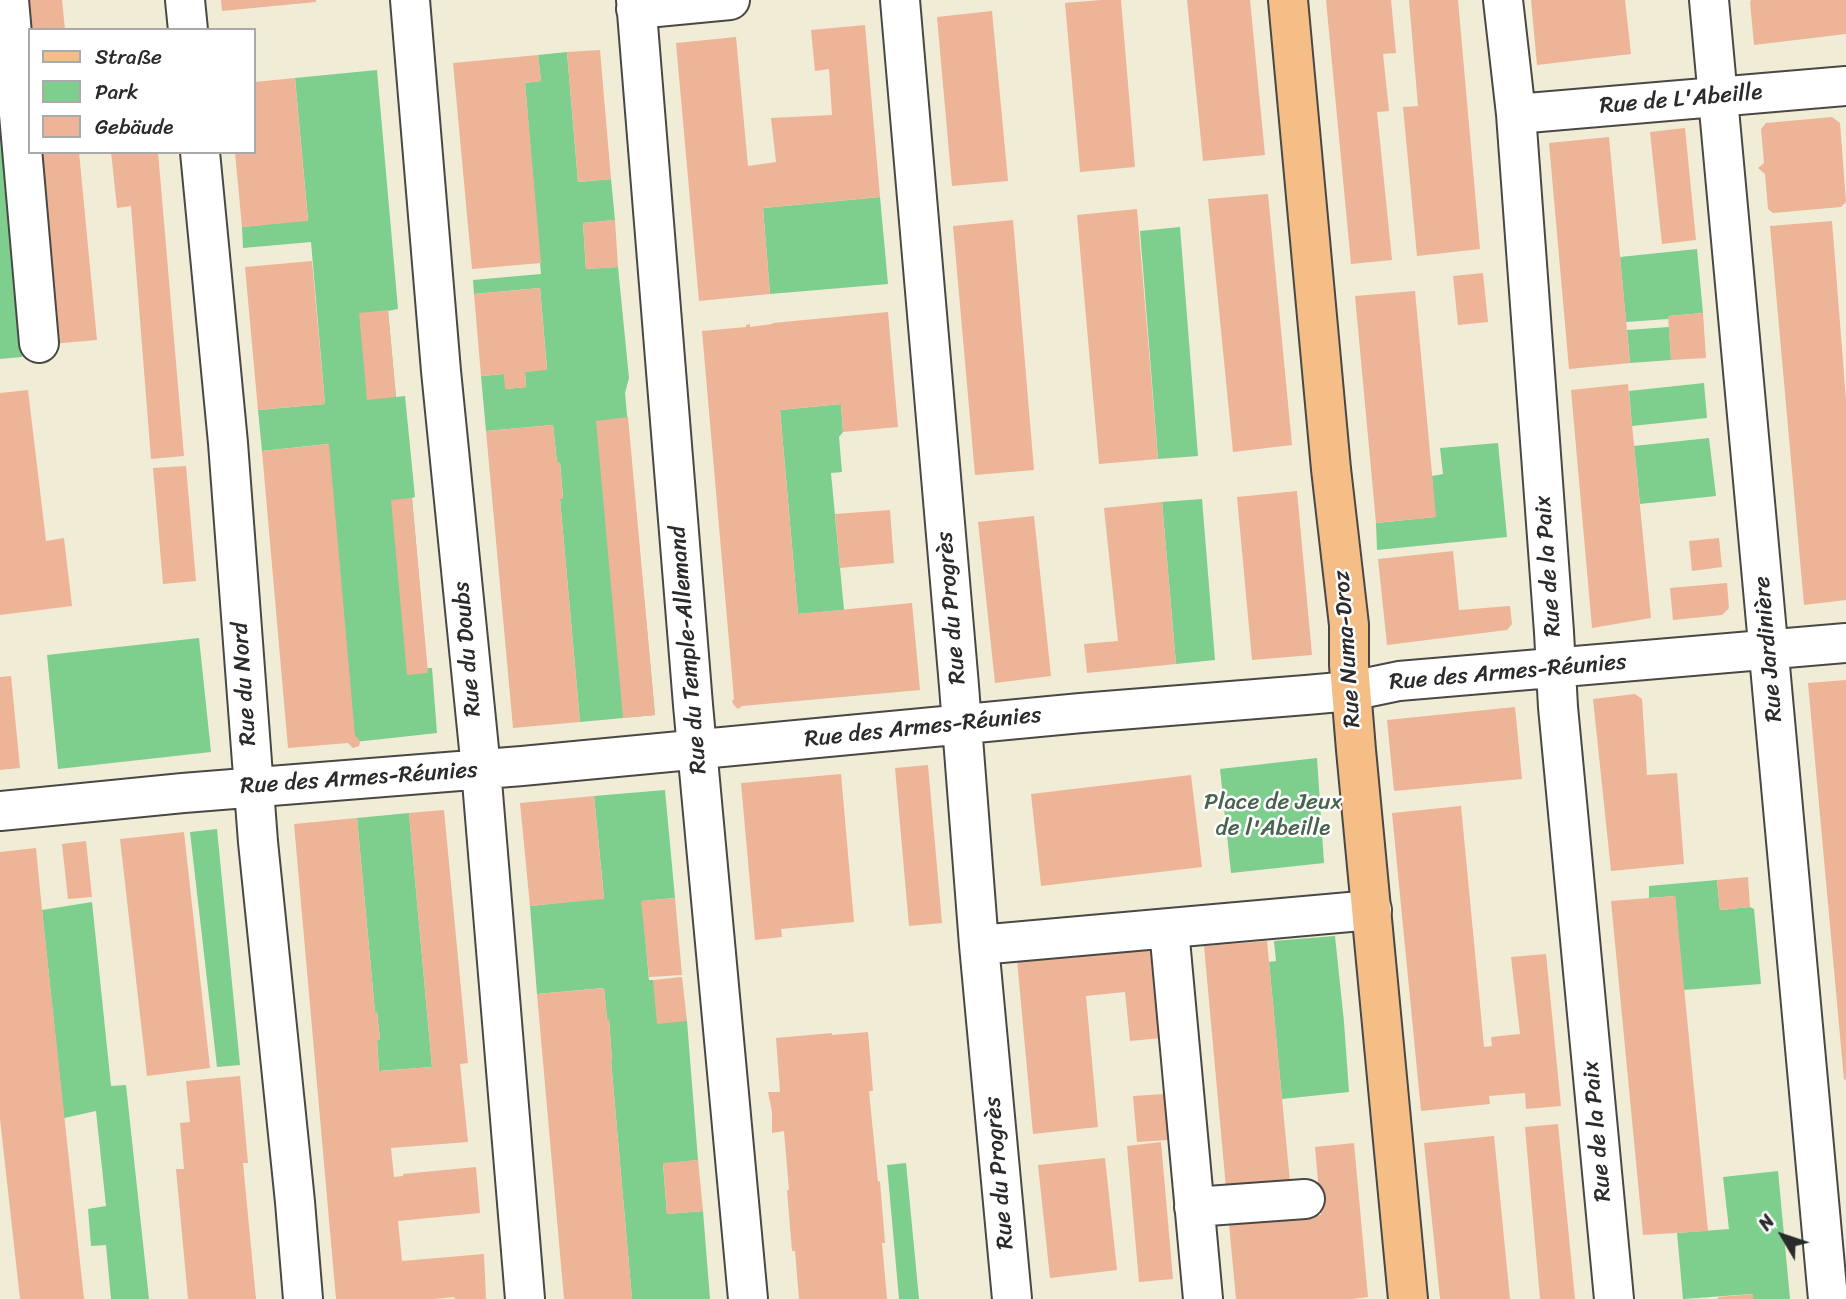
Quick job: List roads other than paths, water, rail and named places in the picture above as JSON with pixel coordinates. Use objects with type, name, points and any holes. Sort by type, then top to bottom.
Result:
[{"type":"main road","name":"Rue Numa-Droz","points":[[1287,0],[1330,455],[1349,625],[1351,691],[1408,1299]]},
{"type":"street","points":[[9,0],[39,343]]},
{"type":"street","points":[[185,0],[188,28]]},
{"type":"street","name":"Rue du Doubs","points":[[410,0],[441,371],[481,769],[525,1299]]},
{"type":"street","points":[[636,5],[730,0]]},
{"type":"street","name":"Rue du Progrès","points":[[900,0],[979,945],[1012,1299]]},
{"type":"street","name":"Rue de la Paix","points":[[1503,0],[1516,114],[1559,720],[1614,1299]]},
{"type":"street","name":"Rue Jardinière","points":[[1709,0],[1828,1299]]},
{"type":"street","name":"Rue du Temple-Allemand","points":[[636,5],[697,750],[748,1299]]},
{"type":"street","name":"Rue de L'Abeille","points":[[1516,114],[1846,86]]},
{"type":"street","name":"Rue du Nord","points":[[200,154],[228,443],[253,787],[303,1299]]},
{"type":"street","name":"Rue des Armes-Réunies","points":[[0,811],[1351,691],[1399,681],[1846,643]]},
{"type":"street","points":[[979,945],[1372,910]]},
{"type":"street","points":[[1169,929],[1203,1299]]},
{"type":"street","points":[[1194,1207],[1305,1199]]},
{"type":"park label","name":"Place de Jeux de l'Abeille","points":[[1273,816]]}]
